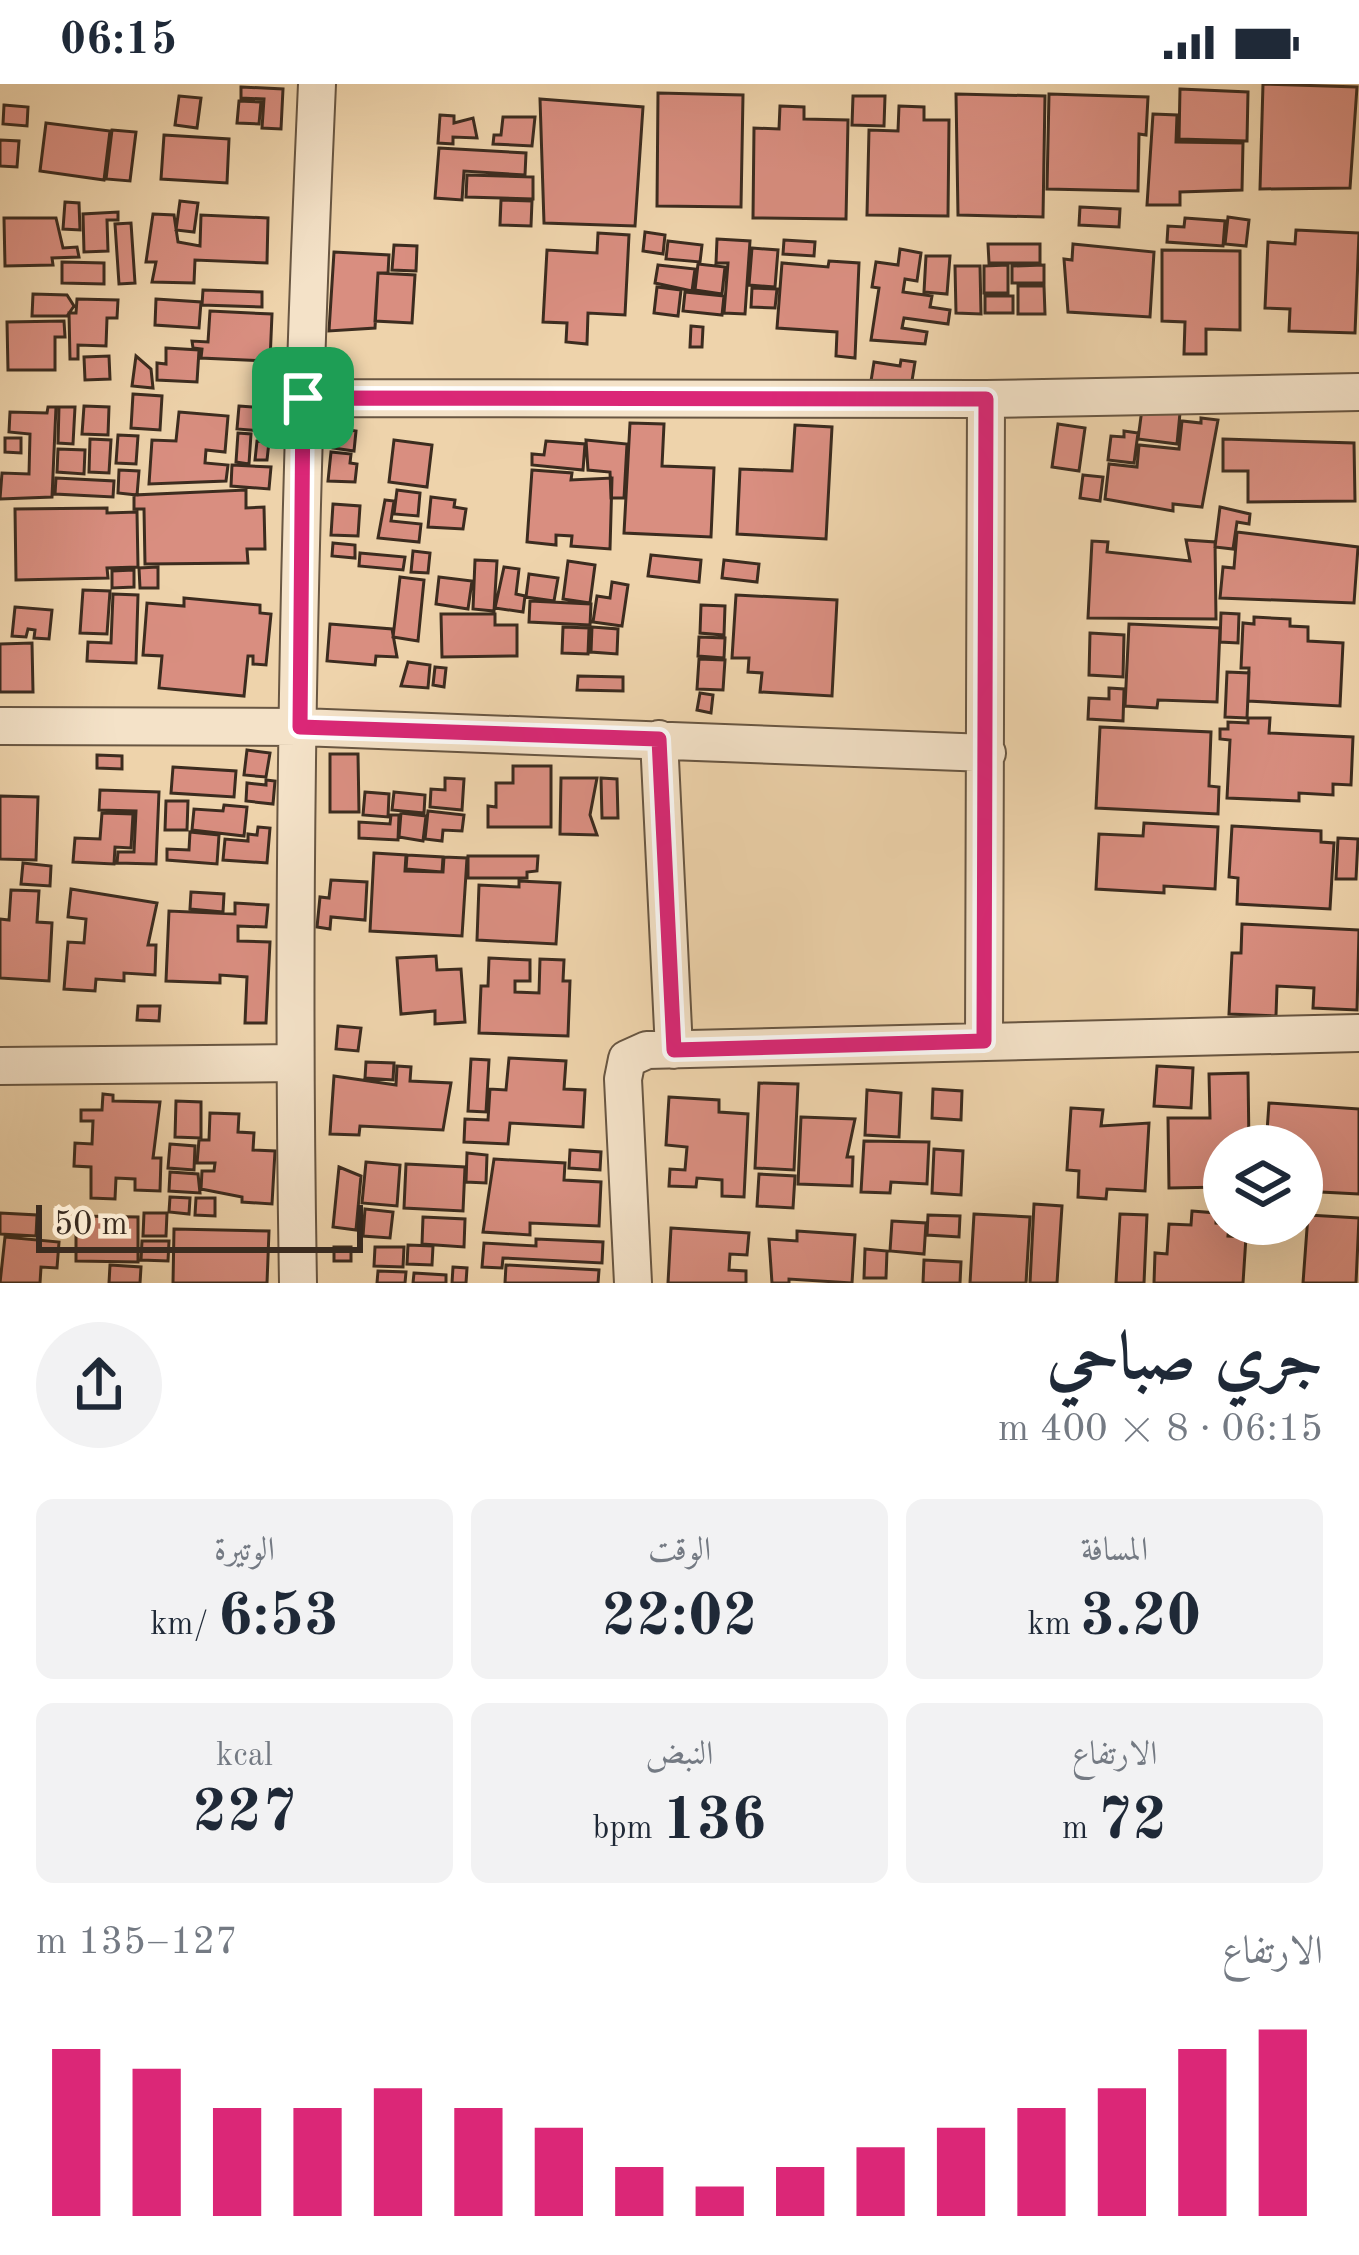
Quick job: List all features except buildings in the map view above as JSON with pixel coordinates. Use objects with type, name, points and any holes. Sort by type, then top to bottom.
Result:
[{"type":"street","points":[[298,1283],[294,1063],[303,398],[317,84]]},
{"type":"street","points":[[303,398],[986,399],[1359,392]]},
{"type":"street","points":[[984,1041],[986,399]]},
{"type":"street","points":[[0,726],[300,727],[987,753]]},
{"type":"street","points":[[659,739],[674,1050]]},
{"type":"street","points":[[633,1283],[623,1079],[627,1059],[647,1049],[1359,1033]]},
{"type":"street","points":[[0,1066],[294,1063]]},
{"type":"route","points":[[303,398],[986,399],[984,1041],[674,1050],[659,739],[300,727],[303,398]]}]
